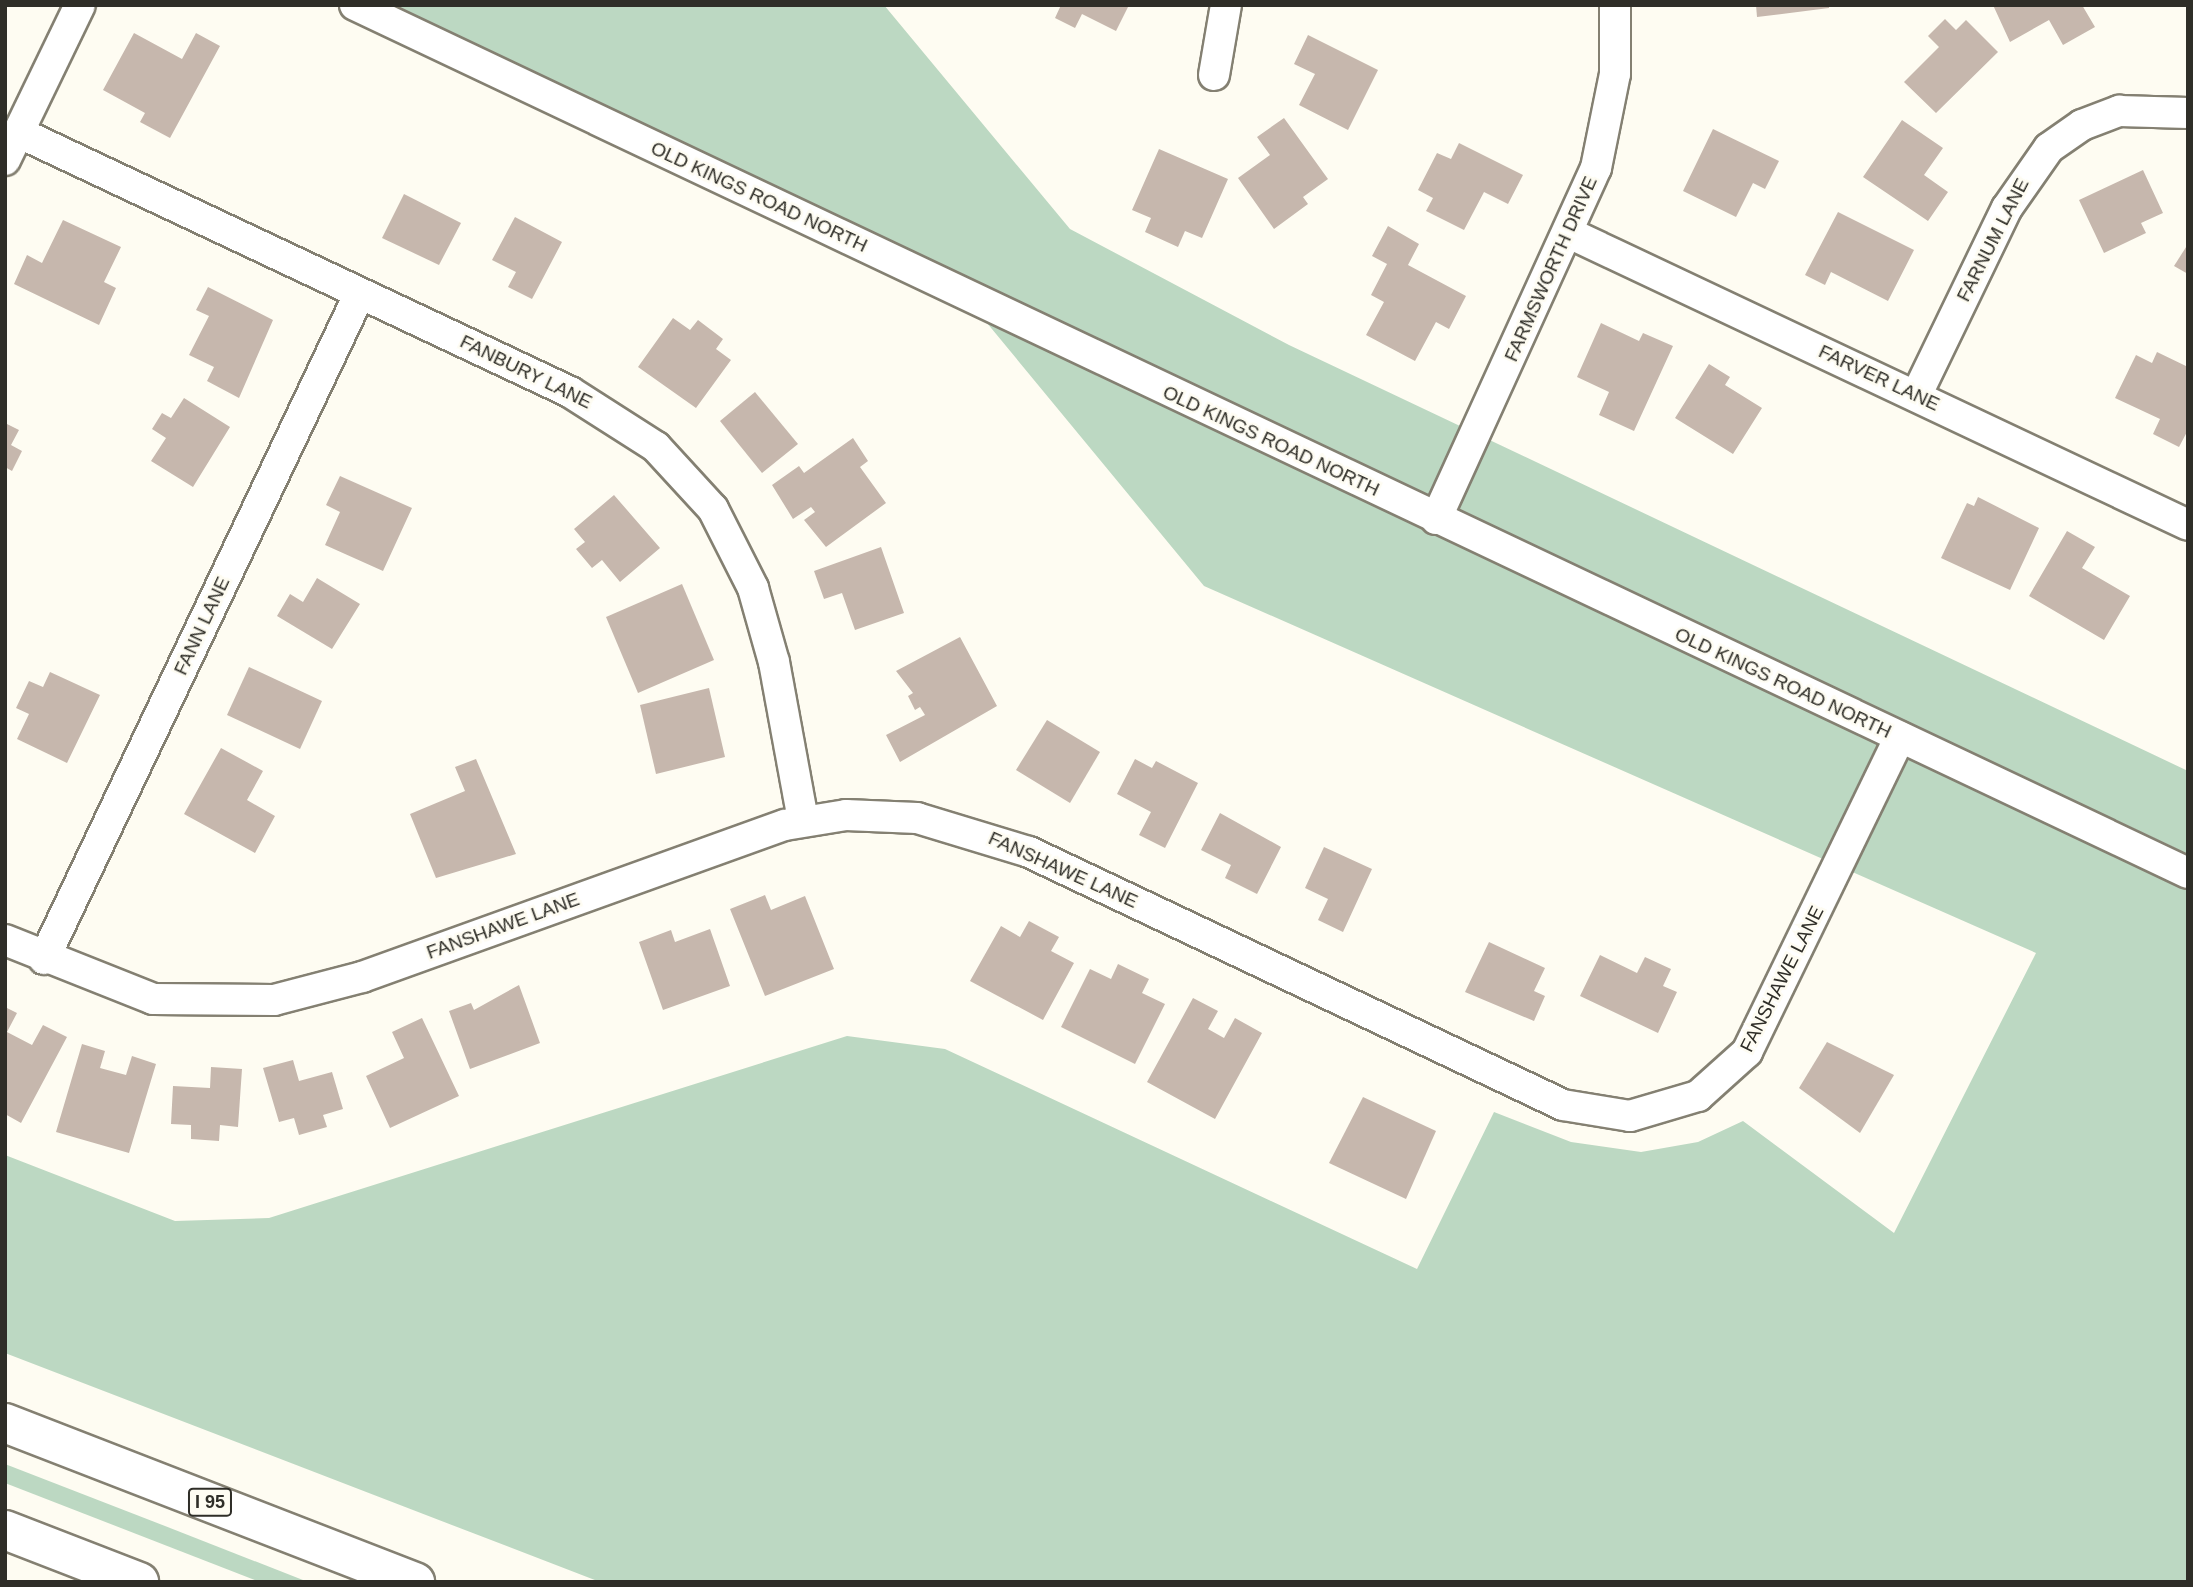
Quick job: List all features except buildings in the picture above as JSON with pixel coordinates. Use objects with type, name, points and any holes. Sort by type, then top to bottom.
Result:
[{"type":"highway","name":"I 95","points":[[5,1423],[415,1582]]},
{"type":"highway","points":[[5,1530],[139,1582]]},
{"type":"street","points":[[5,160],[80,5]]},
{"type":"street","name":"OLD KINGS ROAD NORTH","points":[[355,5],[2188,873]]},
{"type":"street","points":[[1214,75],[1226,5]]},
{"type":"street","name":"FARMSWORTH DRIVE","points":[[1436,519],[1569,233],[1608,124],[1615,5]]},
{"type":"street","name":"FARNUM LANE","points":[[1916,396],[2007,208],[2049,148],[2082,125],[2119,111],[2188,113]]},
{"type":"street","name":"FANBURY LANE","points":[[18,132],[607,413],[656,447],[701,494],[734,545],[761,612],[803,820]]},
{"type":"street","name":"FARVER LANE","points":[[1569,233],[2188,525]]},
{"type":"street","name":"FANN LANE","points":[[44,959],[360,293]]},
{"type":"street","name":"FANSHAWE LANE","points":[[5,940],[44,959],[153,999],[232,1004],[296,996],[803,820],[891,816],[989,835],[1563,1105],[1630,1116],[1698,1096],[1747,1052],[1900,737]]},
{"type":"green space","points":[[388,5],[884,5],[1070,229],[1289,345],[2188,771],[2188,854]]},
{"type":"green space","points":[[982,317],[2188,889],[2188,1582],[600,1582],[5,1353],[5,1155],[175,1221],[269,1218],[847,1036],[945,1049],[1417,1269],[1494,1112],[1571,1142],[1641,1152],[1698,1142],[1743,1121],[1894,1233],[2036,953],[1204,586]]},
{"type":"green space","points":[[5,1464],[308,1582],[260,1582],[5,1483]]}]
